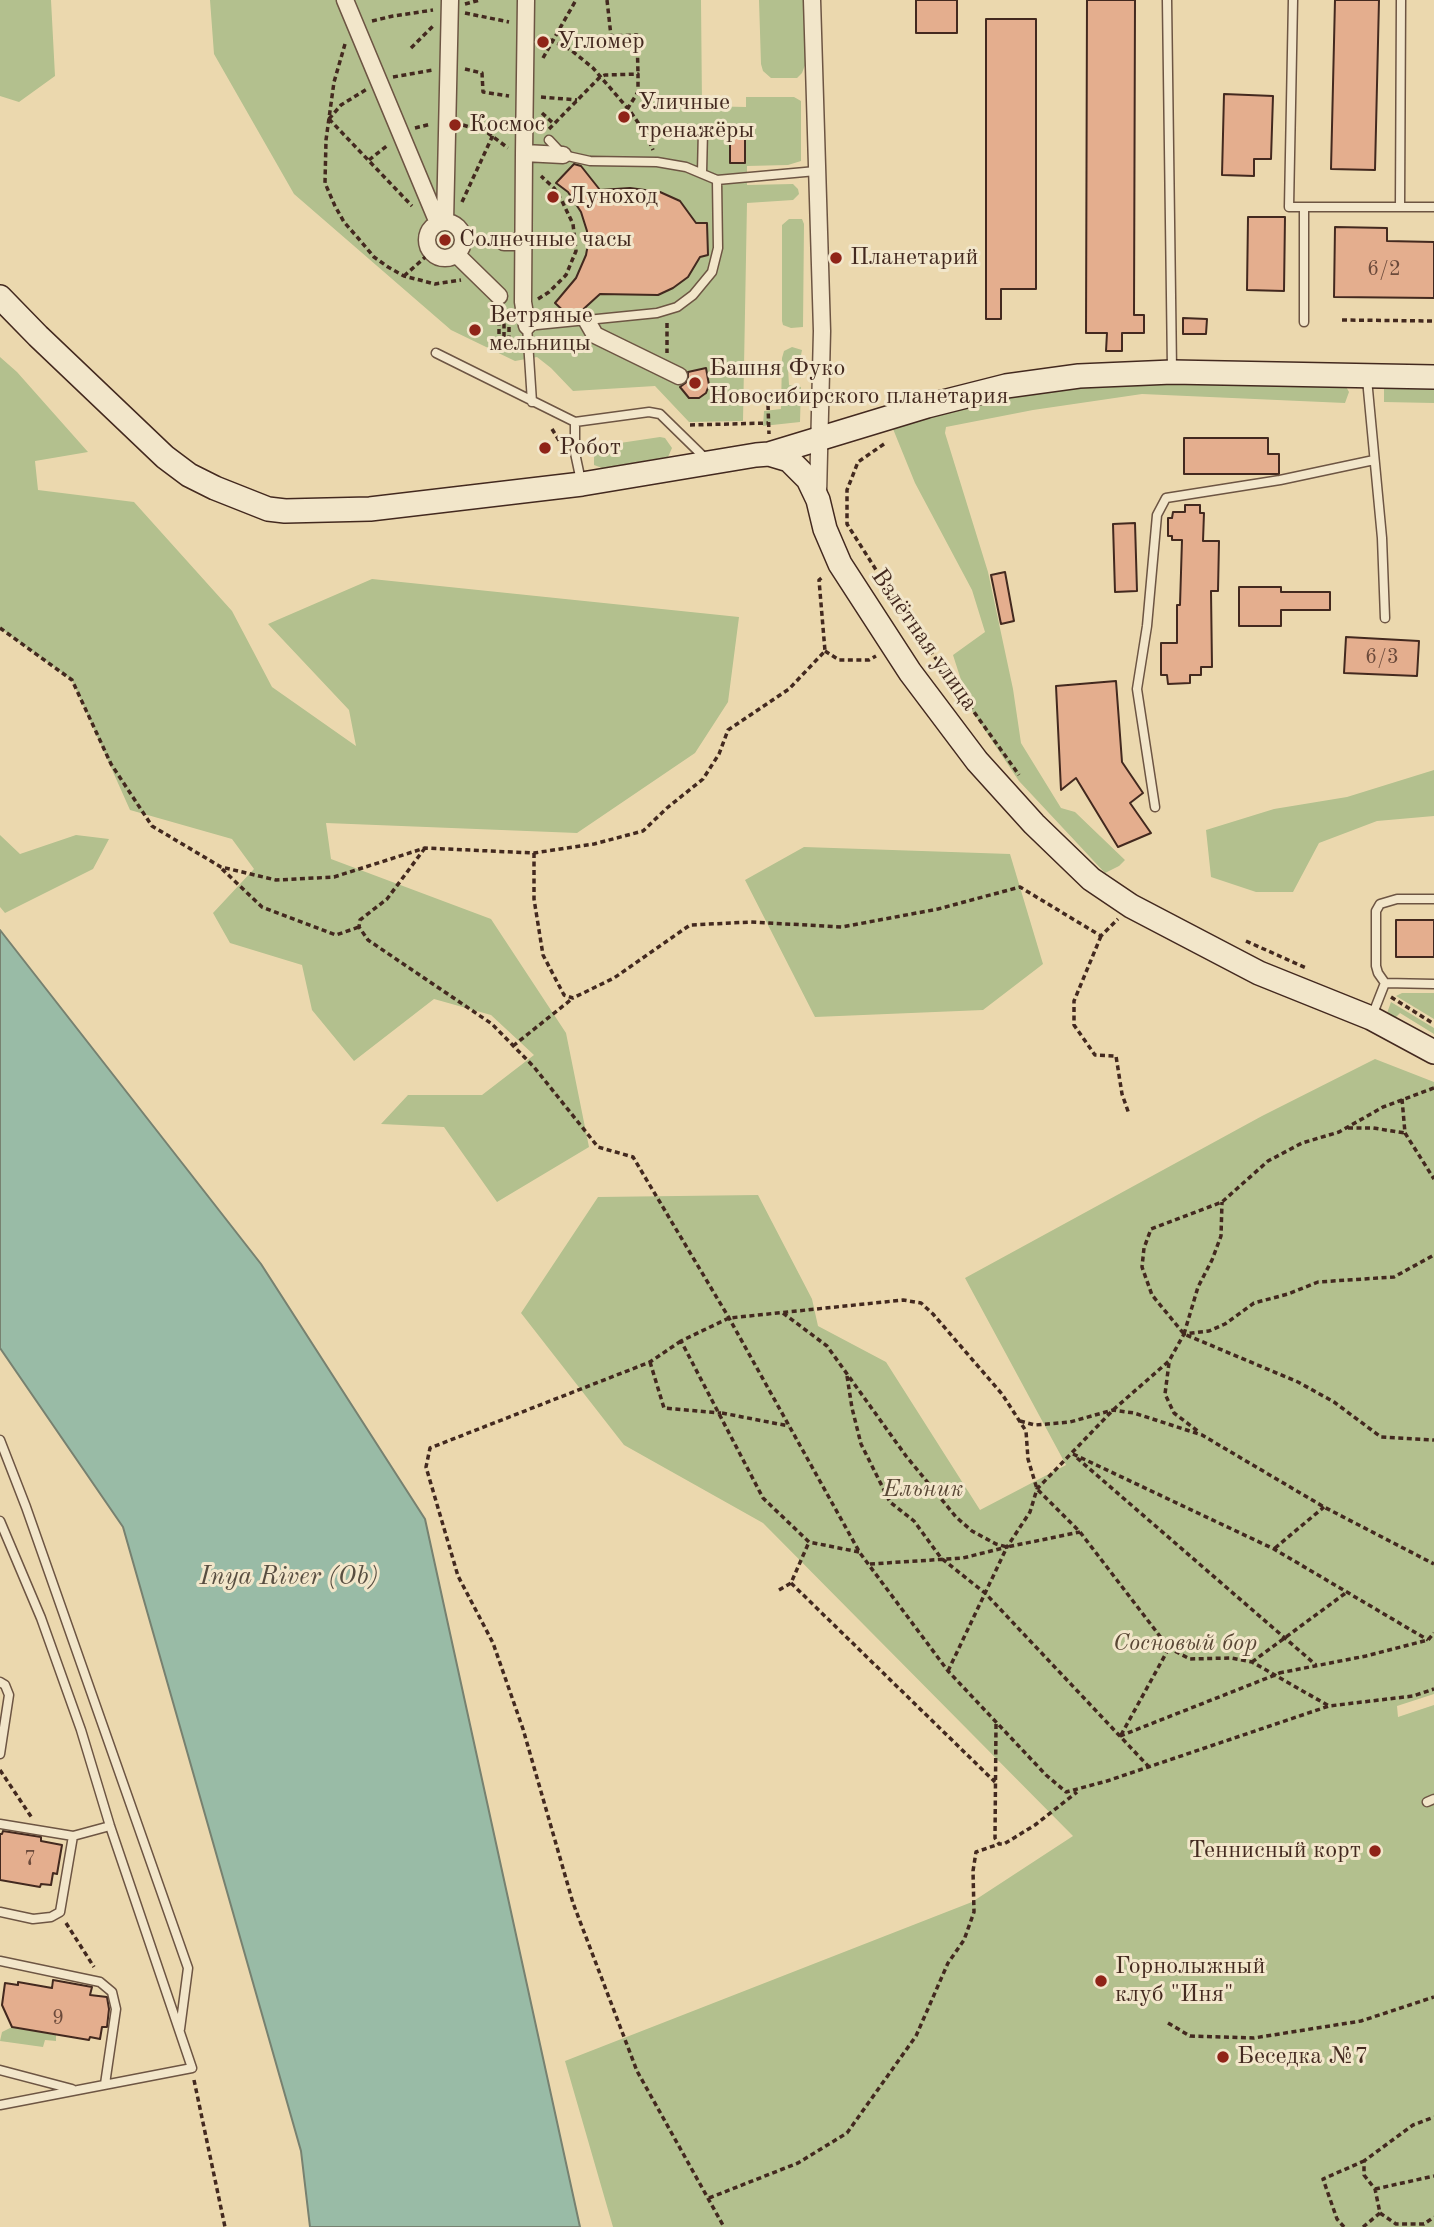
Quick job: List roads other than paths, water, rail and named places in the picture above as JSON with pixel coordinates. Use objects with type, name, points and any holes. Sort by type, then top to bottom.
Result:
[{"type":"main road","points":[[0,297],[38,337],[165,457],[206,484],[268,509],[285,511],[370,509],[582,484],[710,463],[769,444],[821,439],[927,406],[1006,386],[1079,376],[1172,372],[1434,377]]},
{"type":"main road","points":[[769,444],[797,466],[808,479],[818,500]]},
{"type":"main road","name":"Взлётная улица","points":[[818,500],[825,529],[840,564],[894,646],[976,761],[1091,879],[1132,906],[1259,973],[1371,1018],[1434,1052]]},
{"type":"street","points":[[345,0],[401,136],[442,224],[460,230],[476,274],[499,304]]},
{"type":"street","points":[[520,324],[524,308],[521,157],[526,0]]},
{"type":"street","name":"Взлётная улица","points":[[812,0],[822,331],[818,500]]},
{"type":"street","points":[[442,224],[449,5]]},
{"type":"street","points":[[521,157],[562,155]]},
{"type":"street","points":[[442,224],[427,235],[431,251],[435,255],[446,258],[464,245]]},
{"type":"street","points":[[504,242],[524,242]]},
{"type":"street","points":[[587,321],[595,335],[673,373]]},
{"type":"lane","points":[[1167,0],[1172,372]]},
{"type":"lane","points":[[1293,0],[1289,206],[1434,207]]},
{"type":"lane","points":[[1400,207],[1401,0]]},
{"type":"lane","points":[[702,173],[703,130]]},
{"type":"lane","points":[[549,140],[562,155],[590,160],[657,162],[686,167],[717,180],[816,171]]},
{"type":"lane","points":[[531,402],[520,324],[587,321],[677,307],[693,295],[712,272],[718,248],[717,180]]},
{"type":"lane","points":[[1304,207],[1304,322]]},
{"type":"lane","points":[[436,353],[575,422],[649,412],[660,414],[710,463]]},
{"type":"lane","points":[[1367,376],[1382,538],[1385,618]]},
{"type":"lane","points":[[575,422],[575,453],[582,484]]},
{"type":"lane","points":[[1155,807],[1138,689],[1147,626],[1157,515],[1166,498],[1280,480],[1374,460]]},
{"type":"lane","points":[[1371,1018],[1384,987],[1376,966],[1376,911],[1380,904],[1388,900],[1434,900]]},
{"type":"lane","points":[[1384,987],[1434,984]]},
{"type":"lane","points":[[0,1440],[188,1968],[180,2032]]},
{"type":"lane","points":[[0,1521],[41,1618],[81,1730],[110,1826],[192,2068],[0,2105]]},
{"type":"lane","points":[[0,1682],[5,1685],[9,1695],[0,1754]]},
{"type":"lane","points":[[0,1824],[73,1836],[110,1826]]},
{"type":"lane","points":[[0,1912],[33,1919],[51,1917],[60,1912],[73,1836]]},
{"type":"lane","points":[[0,1961],[100,1982],[106,1986],[115,1999],[116,2009],[105,2084]]},
{"type":"lane","points":[[0,2070],[75,2090]]},
{"type":"water","name":"Inya River (Ob)","points":[[0,930],[261,1264],[425,1519],[580,2227],[310,2227],[301,2151],[123,1527],[0,1348]]},
{"type":"place","name":"Угломер","points":[[543,42]]},
{"type":"place","name":"Уличные тренажёры","points":[[624,117]]},
{"type":"place","name":"Космос","points":[[455,125]]},
{"type":"place","name":"Луноход","points":[[553,197]]},
{"type":"place","name":"Солнечные часы","points":[[445,240]]},
{"type":"place","name":"Планетарий","points":[[836,258]]},
{"type":"place","name":"Ветряные мельницы","points":[[475,330]]},
{"type":"place","name":"Башня Фуко Новосибирского планетария","points":[[695,383]]},
{"type":"place","name":"Робот","points":[[545,448]]},
{"type":"place","name":"Теннисный корт","points":[[1375,1851]]},
{"type":"place","name":"Горнолыжный клуб \"Иня\"","points":[[1101,1981]]},
{"type":"place","name":"Беседка №7","points":[[1223,2057]]},
{"type":"park label","name":"Ельник","points":[[923,1490]]},
{"type":"park label","name":"Сосновый бор","points":[[1185,1644]]}]
